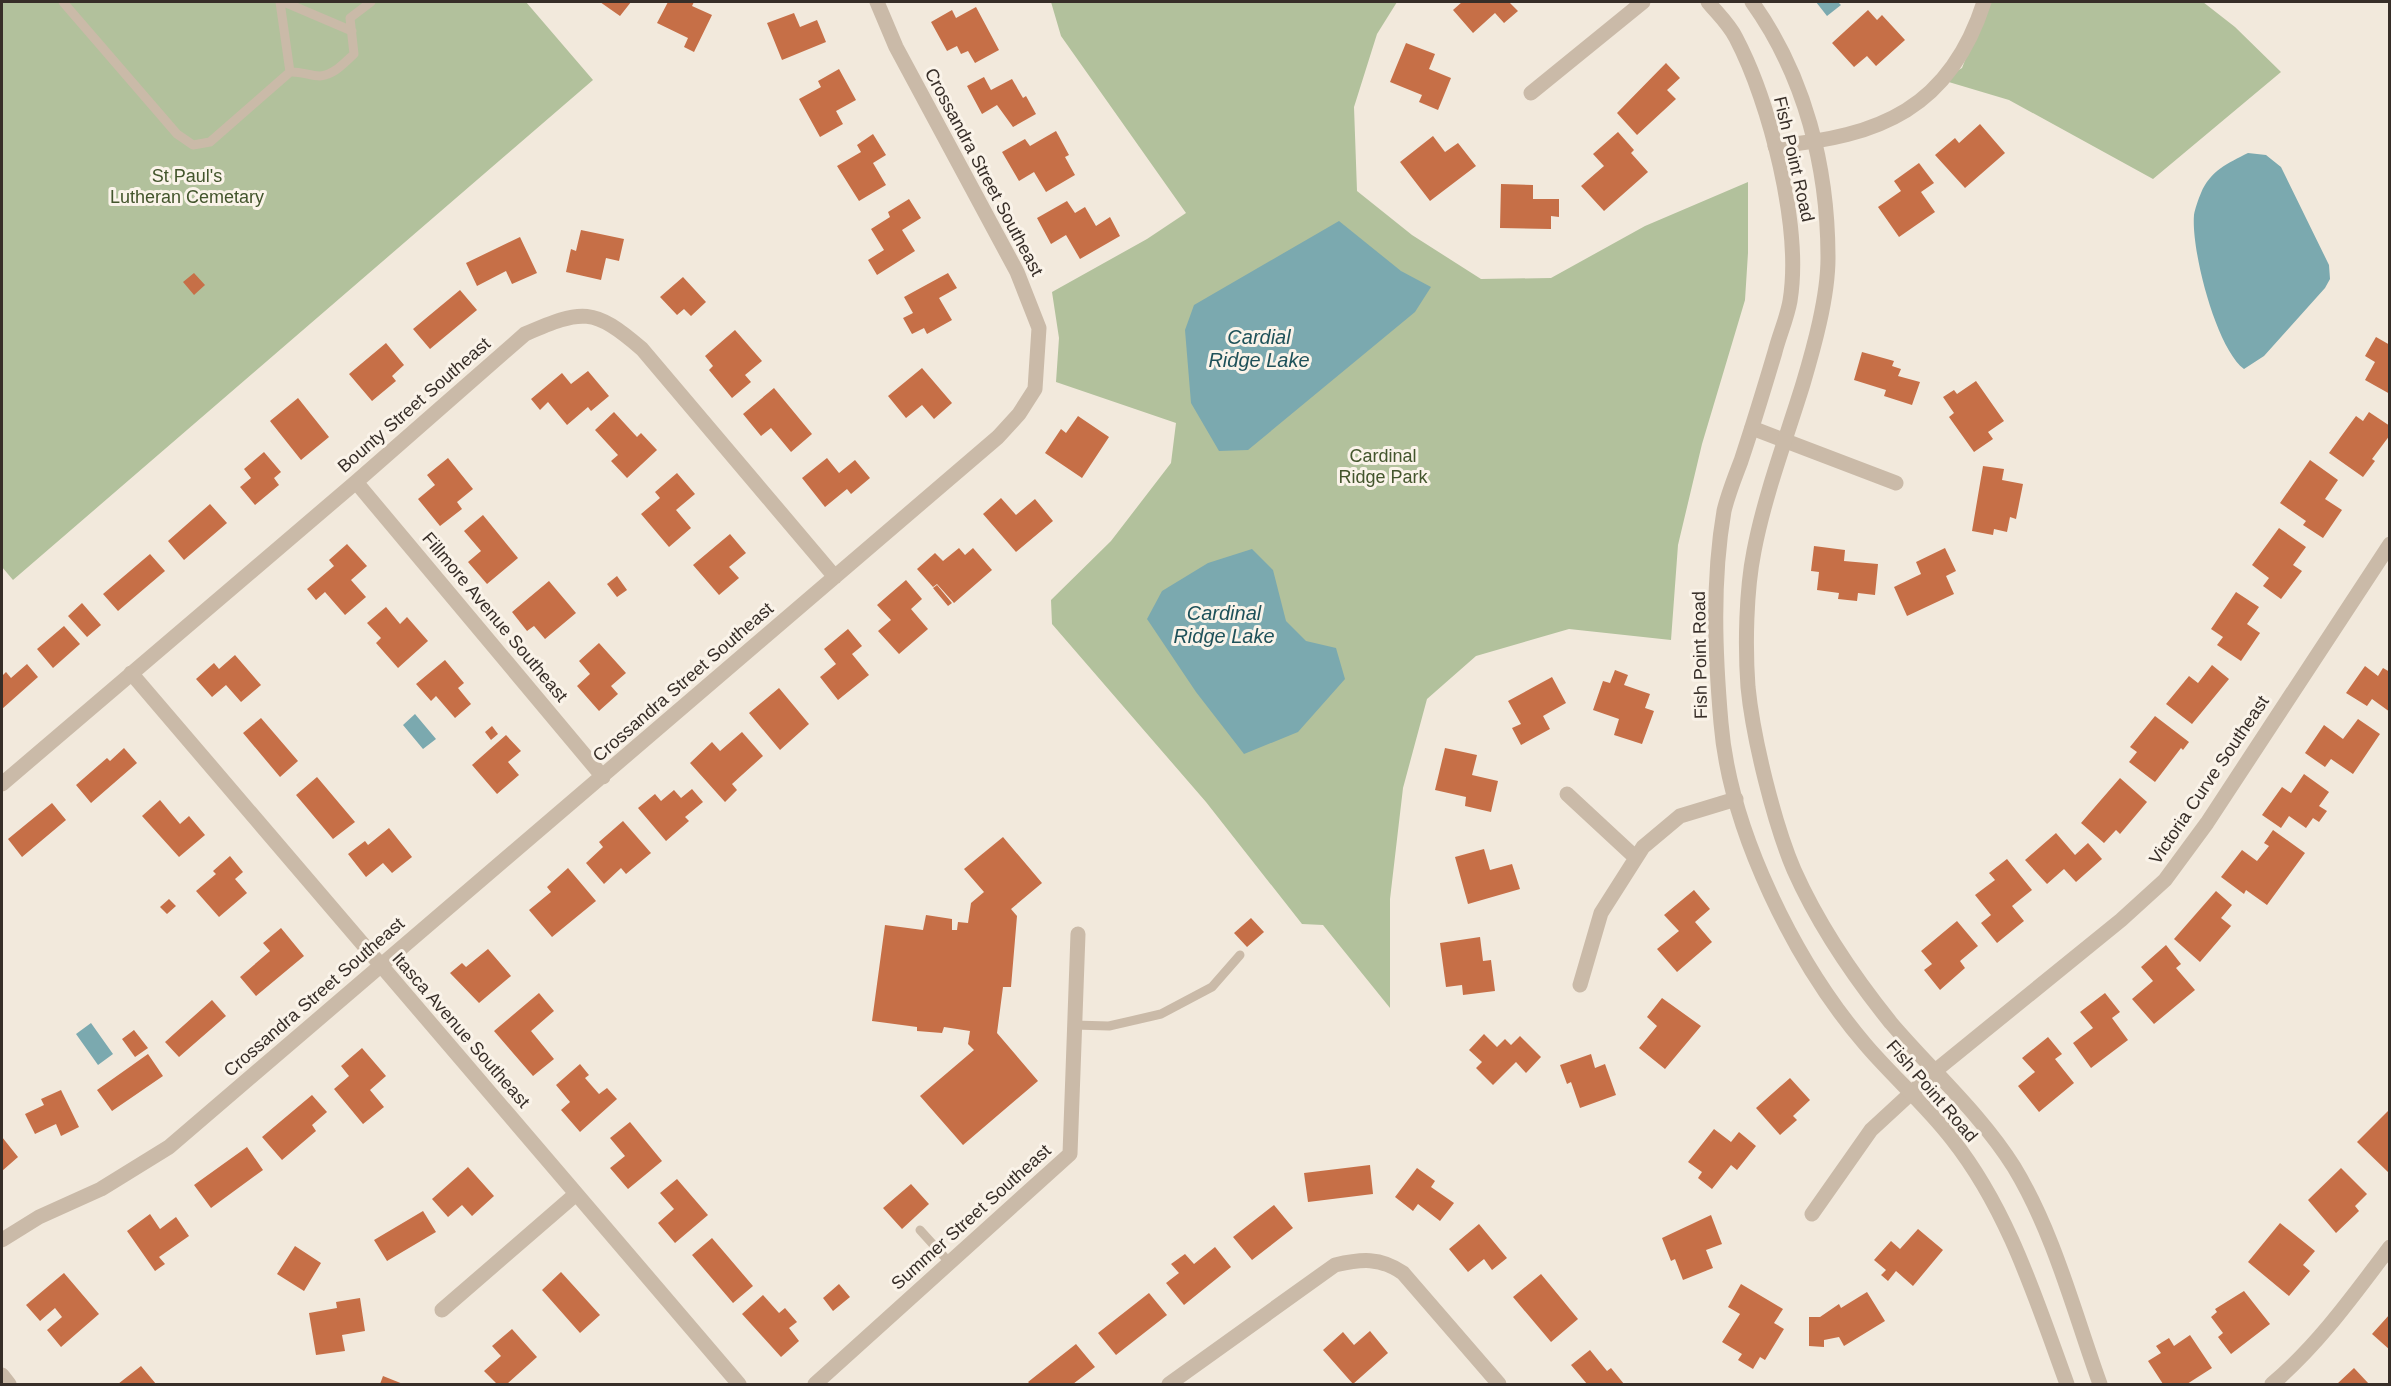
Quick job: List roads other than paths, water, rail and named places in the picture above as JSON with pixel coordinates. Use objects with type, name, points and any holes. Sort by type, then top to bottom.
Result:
[{"type":"street","name":"Crossandra Street Southeast","points":[[2,1240],[39,1216],[101,1189],[169,1147],[998,437],[1019,414],[1035,389],[1039,328],[1017,272],[896,47],[877,2]]},
{"type":"street","points":[[1531,93],[1643,2]]},
{"type":"street","name":"Fish Point Road","points":[[1708,2],[1734,33],[1756,81],[1775,146],[1793,243],[1790,302],[1725,509],[1717,582],[1716,666],[1721,730],[1736,799],[1764,880],[1801,951],[1864,1043],[1952,1138],[1990,1196],[2020,1257],[2067,1384]]},
{"type":"street","name":"Fish Point Road","points":[[1752,2],[1771,28],[1817,142],[1828,261],[1819,321],[1804,383],[1784,440],[1753,553],[1748,622],[1749,687],[1770,792],[1794,869],[1828,933],[1864,988],[1982,1122],[2014,1168],[2049,1239],[2100,1384]]},
{"type":"street","points":[[1775,146],[1817,142],[1871,130],[1922,100],[1954,67],[1984,2]]},
{"type":"street","name":"Bounty Street Southeast","points":[[2,784],[356,482],[525,334],[556,321],[582,314],[614,325],[642,349],[835,577]]},
{"type":"street","points":[[1752,428],[1896,483]]},
{"type":"street","name":"Fillmore Avenue Southeast","points":[[356,482],[603,777]]},
{"type":"street","name":"Victoria Curve Southeast","points":[[1812,1214],[1870,1130],[1935,1071],[2121,920],[2165,880],[2207,822],[2390,544]]},
{"type":"street","name":"Itasca Avenue Southeast","points":[[131,673],[739,1384]]},
{"type":"street","points":[[1567,794],[1636,858]]},
{"type":"street","points":[[1580,984],[1601,913],[1643,847],[1680,816],[1736,799]]},
{"type":"street","name":"Summer Street Southeast","points":[[815,1384],[1070,1154],[1078,934]]},
{"type":"street","points":[[442,1310],[576,1194]]},
{"type":"street","points":[[2271,1384],[2302,1359],[2390,1247]]},
{"type":"street","points":[[1169,1384],[1335,1265],[1362,1258],[1389,1263],[1403,1273],[1498,1384]]},
{"type":"street","points":[[2,1375],[9,1384]]},
{"type":"lane","points":[[63,2],[177,134],[193,145],[210,142],[290,72],[302,71],[320,76],[339,69],[354,54],[350,18],[371,2]]},
{"type":"lane","points":[[290,72],[282,2],[352,31]]},
{"type":"lane","points":[[1074,1025],[1109,1026],[1161,1014],[1212,987],[1240,955]]},
{"type":"lane","points":[[920,1230],[949,1262]]},
{"type":"water","points":[[1816,2],[1838,2],[1841,5],[1827,16]]},
{"type":"water","points":[[2248,153],[2266,155],[2281,167],[2329,265],[2330,279],[2325,288],[2264,356],[2244,369],[2224,341],[2207,297],[2197,251],[2194,215],[2201,193],[2209,179],[2227,164]]},
{"type":"water","name":"Cardial Ridge Lake","points":[[1339,221],[1401,271],[1431,287],[1415,312],[1248,450],[1219,451],[1191,403],[1185,330],[1194,305]]},
{"type":"water","name":"Cardinal Ridge Lake","points":[[1252,549],[1273,570],[1286,621],[1306,641],[1336,648],[1345,679],[1298,732],[1244,754],[1196,692],[1147,619],[1162,591],[1208,563]]},
{"type":"water","points":[[415,714],[436,739],[423,749],[403,725]]},
{"type":"water","points":[[91,1023],[113,1054],[98,1065],[76,1034]]},
{"type":"park label","name":"St Paul's Lutheran Cemetary","points":[[187,186]]},
{"type":"park label","name":"Cardinal Ridge Park","points":[[1383,466]]}]
